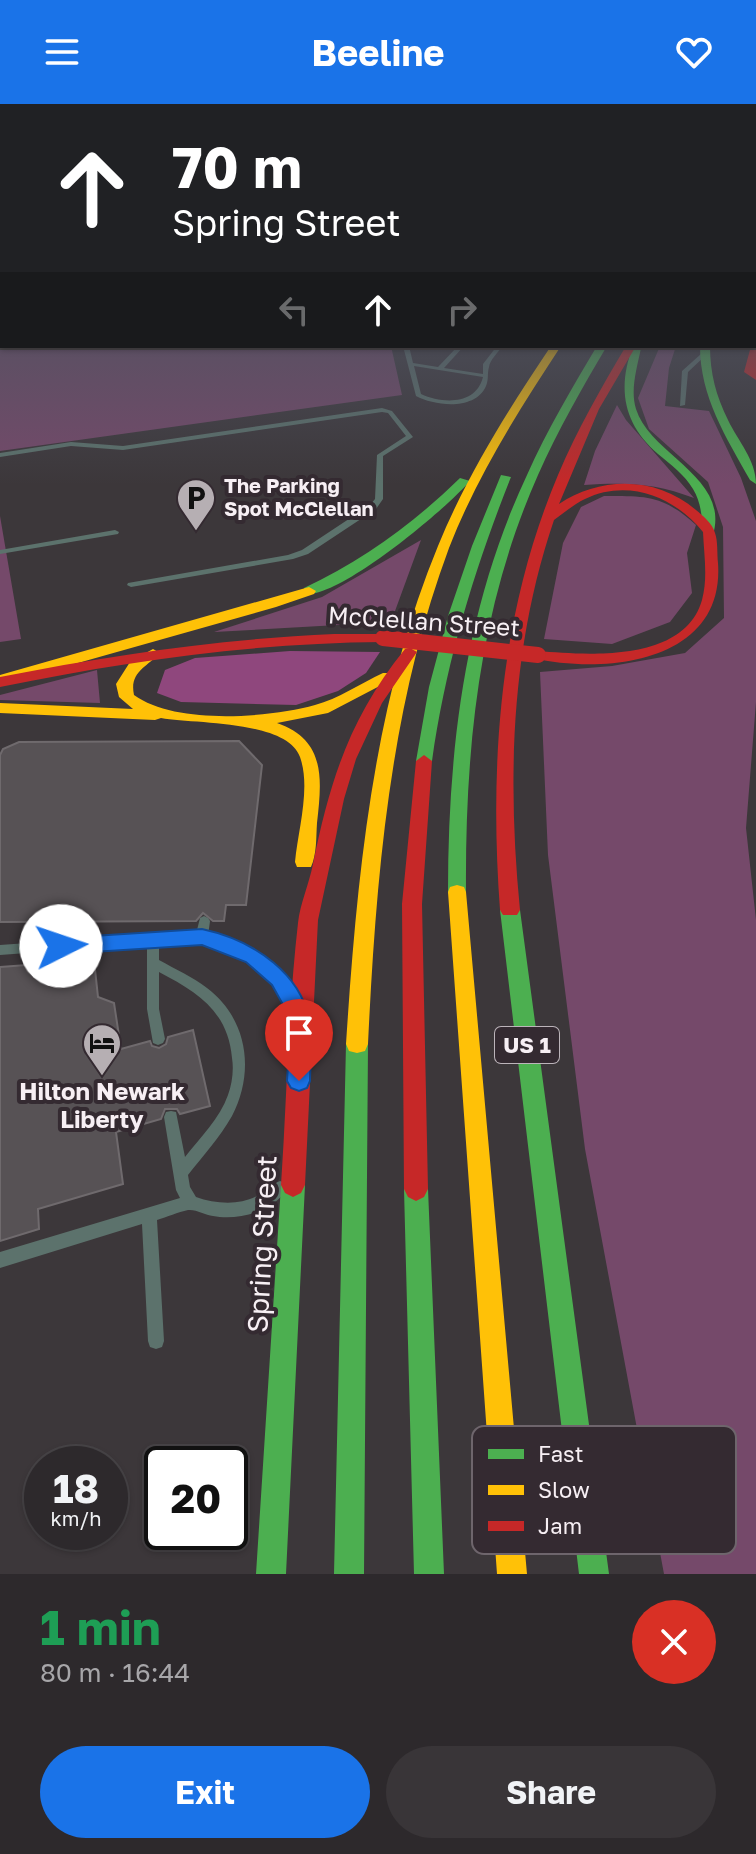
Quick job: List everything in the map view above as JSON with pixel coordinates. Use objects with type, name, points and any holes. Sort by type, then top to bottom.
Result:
[{"type":"main road","points":[[349,1574],[353,1147],[361,974],[380,789],[390,728],[410,652],[448,538],[493,449],[555,348]]},
{"type":"main road","points":[[500,1426],[464,987],[457,866],[458,768],[468,685],[482,618],[502,551],[543,453],[601,348]]},
{"type":"main road","name":"US 1","points":[[575,1426],[517,974],[503,832],[503,752],[509,686],[523,607],[555,493],[602,393],[633,348]]},
{"type":"main road","name":"McClellan Street","points":[[0,681],[153,653],[269,640],[383,638],[578,659],[626,656],[665,644],[686,632],[702,616],[709,599],[708,503],[700,488],[648,437],[632,411],[630,396],[634,348]]},
{"type":"main road","points":[[755,348],[749,372],[756,377]]},
{"type":"main road","points":[[703,349],[708,387],[756,480]]},
{"type":"main road","points":[[0,681],[95,650],[257,611],[327,585],[373,560],[415,529],[448,499],[493,449]]},
{"type":"main road","points":[[429,1574],[410,1028],[414,826],[425,734],[452,615],[477,539],[512,464]]},
{"type":"main road","points":[[547,519],[586,494],[609,489],[636,489],[664,494],[685,503],[700,517],[709,532]]},
{"type":"main road","name":"Spring Street","points":[[271,1574],[308,920],[318,895],[331,820],[351,750],[388,676],[410,652]]},
{"type":"main road","points":[[153,653],[130,668],[124,679],[126,697],[141,710],[180,716]]},
{"type":"main road","points":[[248,722],[291,717],[322,709],[388,676]]},
{"type":"main road","points":[[0,708],[248,722],[273,727],[294,737],[302,744],[311,761],[303,890],[308,920]]},
{"type":"main road","points":[[510,1554],[512,1574]]},
{"type":"main road","name":"US 1","points":[[591,1554],[594,1574]]},
{"type":"lane","points":[[406,348],[414,386],[424,399],[462,403],[472,399],[486,376],[486,364],[498,348]]},
{"type":"lane","points":[[440,368],[459,348]]},
{"type":"lane","points":[[682,405],[685,371],[703,349]]},
{"type":"lane","points":[[410,364],[486,376]]},
{"type":"lane","points":[[0,455],[71,444],[123,448],[382,410],[390,412],[410,437],[380,455],[379,499],[373,507],[305,552],[131,585]]},
{"type":"lane","points":[[0,552],[115,532]]},
{"type":"lane","points":[[202,937],[204,921]]},
{"type":"lane","points":[[0,950],[202,937],[238,948],[273,973],[297,1009],[301,1032]]},
{"type":"lane","points":[[153,939],[153,1009],[158,1039]]},
{"type":"lane","points":[[152,962],[206,994],[234,1028],[238,1047],[240,1069],[229,1109],[180,1174]]},
{"type":"lane","points":[[171,1117],[183,1190],[191,1202],[206,1209],[221,1211],[258,1204],[271,1196],[294,1168]]},
{"type":"lane","points":[[0,1260],[191,1202]]},
{"type":"lane","points":[[149,1215],[156,1341]]},
{"type":"shaded area","points":[[0,348],[391,348],[402,395],[0,451]]},
{"type":"shaded area","points":[[659,348],[675,348],[669,368],[665,406],[709,411],[741,478],[756,521],[756,702],[746,828],[756,920],[756,1574],[664,1574],[660,1554],[736,1554],[736,1426],[636,1426],[585,1149],[548,855],[540,672],[612,666],[685,653],[724,618],[723,527],[708,482],[649,429],[638,398]]},
{"type":"shaded area","points":[[617,405],[626,420],[694,498],[640,485],[584,485],[595,451]]},
{"type":"shaded area","points":[[604,496],[654,499],[674,508],[696,525],[687,553],[692,593],[670,622],[612,644],[544,639],[563,543],[581,507]]},
{"type":"shaded area","points":[[0,516],[21,639],[0,642]]},
{"type":"shaded area","points":[[421,540],[391,622],[214,632],[322,597]]},
{"type":"shaded area","points":[[290,651],[380,652],[366,673],[338,691],[296,705],[181,702],[157,693],[165,670],[195,658]]},
{"type":"shaded area","points":[[97,670],[100,703],[0,700],[0,695]]},
{"type":"building","points":[[239,741],[262,765],[246,905],[226,905],[224,921],[213,921],[203,913],[196,921],[0,922],[0,755],[3,749],[19,742]]},
{"type":"building","name":"Hilton Newark Liberty","points":[[94,960],[98,997],[114,1003],[121,1049],[150,1041],[152,1046],[159,1048],[166,1044],[168,1037],[193,1030],[210,1106],[180,1114],[177,1109],[165,1109],[161,1119],[116,1132],[123,1184],[38,1209],[39,1229],[0,1241],[0,967]]},
{"type":"traffic: fast","points":[[457,892],[461,744],[471,674],[486,607],[506,541],[532,476],[564,411],[601,348]]},
{"type":"traffic: fast","points":[[636,348],[629,387],[629,403],[636,423],[643,434],[683,469],[700,490],[706,505],[709,532]]},
{"type":"traffic: fast","points":[[705,348],[705,364],[713,399],[756,480]]},
{"type":"traffic: fast","points":[[424,761],[445,651],[478,546],[505,477]]},
{"type":"traffic: fast","points":[[309,591],[392,544],[464,481]]},
{"type":"traffic: fast","points":[[510,910],[575,1426]]},
{"type":"traffic: fast","points":[[349,1574],[357,1044]]},
{"type":"traffic: fast","points":[[271,1574],[293,1185]]},
{"type":"traffic: fast","points":[[416,1189],[429,1574]]},
{"type":"traffic: fast","points":[[591,1554],[594,1574]]},
{"type":"traffic: slow","points":[[357,1044],[365,918],[380,793],[391,730],[422,608],[443,548],[480,469],[555,348]]},
{"type":"traffic: slow","points":[[0,680],[309,591]]},
{"type":"traffic: slow","points":[[153,653],[132,669],[124,684],[126,697],[139,706],[182,716],[267,725],[287,733],[303,747],[311,770],[304,862]]},
{"type":"traffic: slow","points":[[258,721],[322,709],[388,676]]},
{"type":"traffic: slow","points":[[0,708],[155,715]]},
{"type":"traffic: slow","points":[[457,892],[500,1426]]},
{"type":"traffic: slow","points":[[510,1554],[512,1574]]},
{"type":"traffic: jam","points":[[510,910],[504,838],[504,764],[509,690],[521,617],[539,545],[563,476],[594,409],[630,348]]},
{"type":"traffic: jam","points":[[755,348],[749,372],[756,377]]},
{"type":"traffic: jam","points":[[547,519],[583,495],[600,489],[636,487],[670,497],[698,518],[709,532]]},
{"type":"traffic: jam","points":[[538,655],[608,658],[656,650],[677,640],[694,626],[710,598],[712,570],[709,532]]},
{"type":"traffic: jam","points":[[0,682],[95,663],[190,649],[286,640],[383,638]]},
{"type":"traffic: jam","points":[[383,638],[538,655]]},
{"type":"traffic: jam","points":[[293,1185],[308,920],[347,759],[374,703],[410,652]]},
{"type":"traffic: jam","points":[[416,1189],[412,904],[424,761]]},
{"type":"place","name":"The Parking Spot McClellan","points":[[196,532]]},
{"type":"place","name":"Hilton Newark Liberty","points":[[102,1077]]},
{"type":"route","points":[[61,946],[202,937],[253,956],[280,979],[297,1009],[301,1032],[299,1081]]}]
